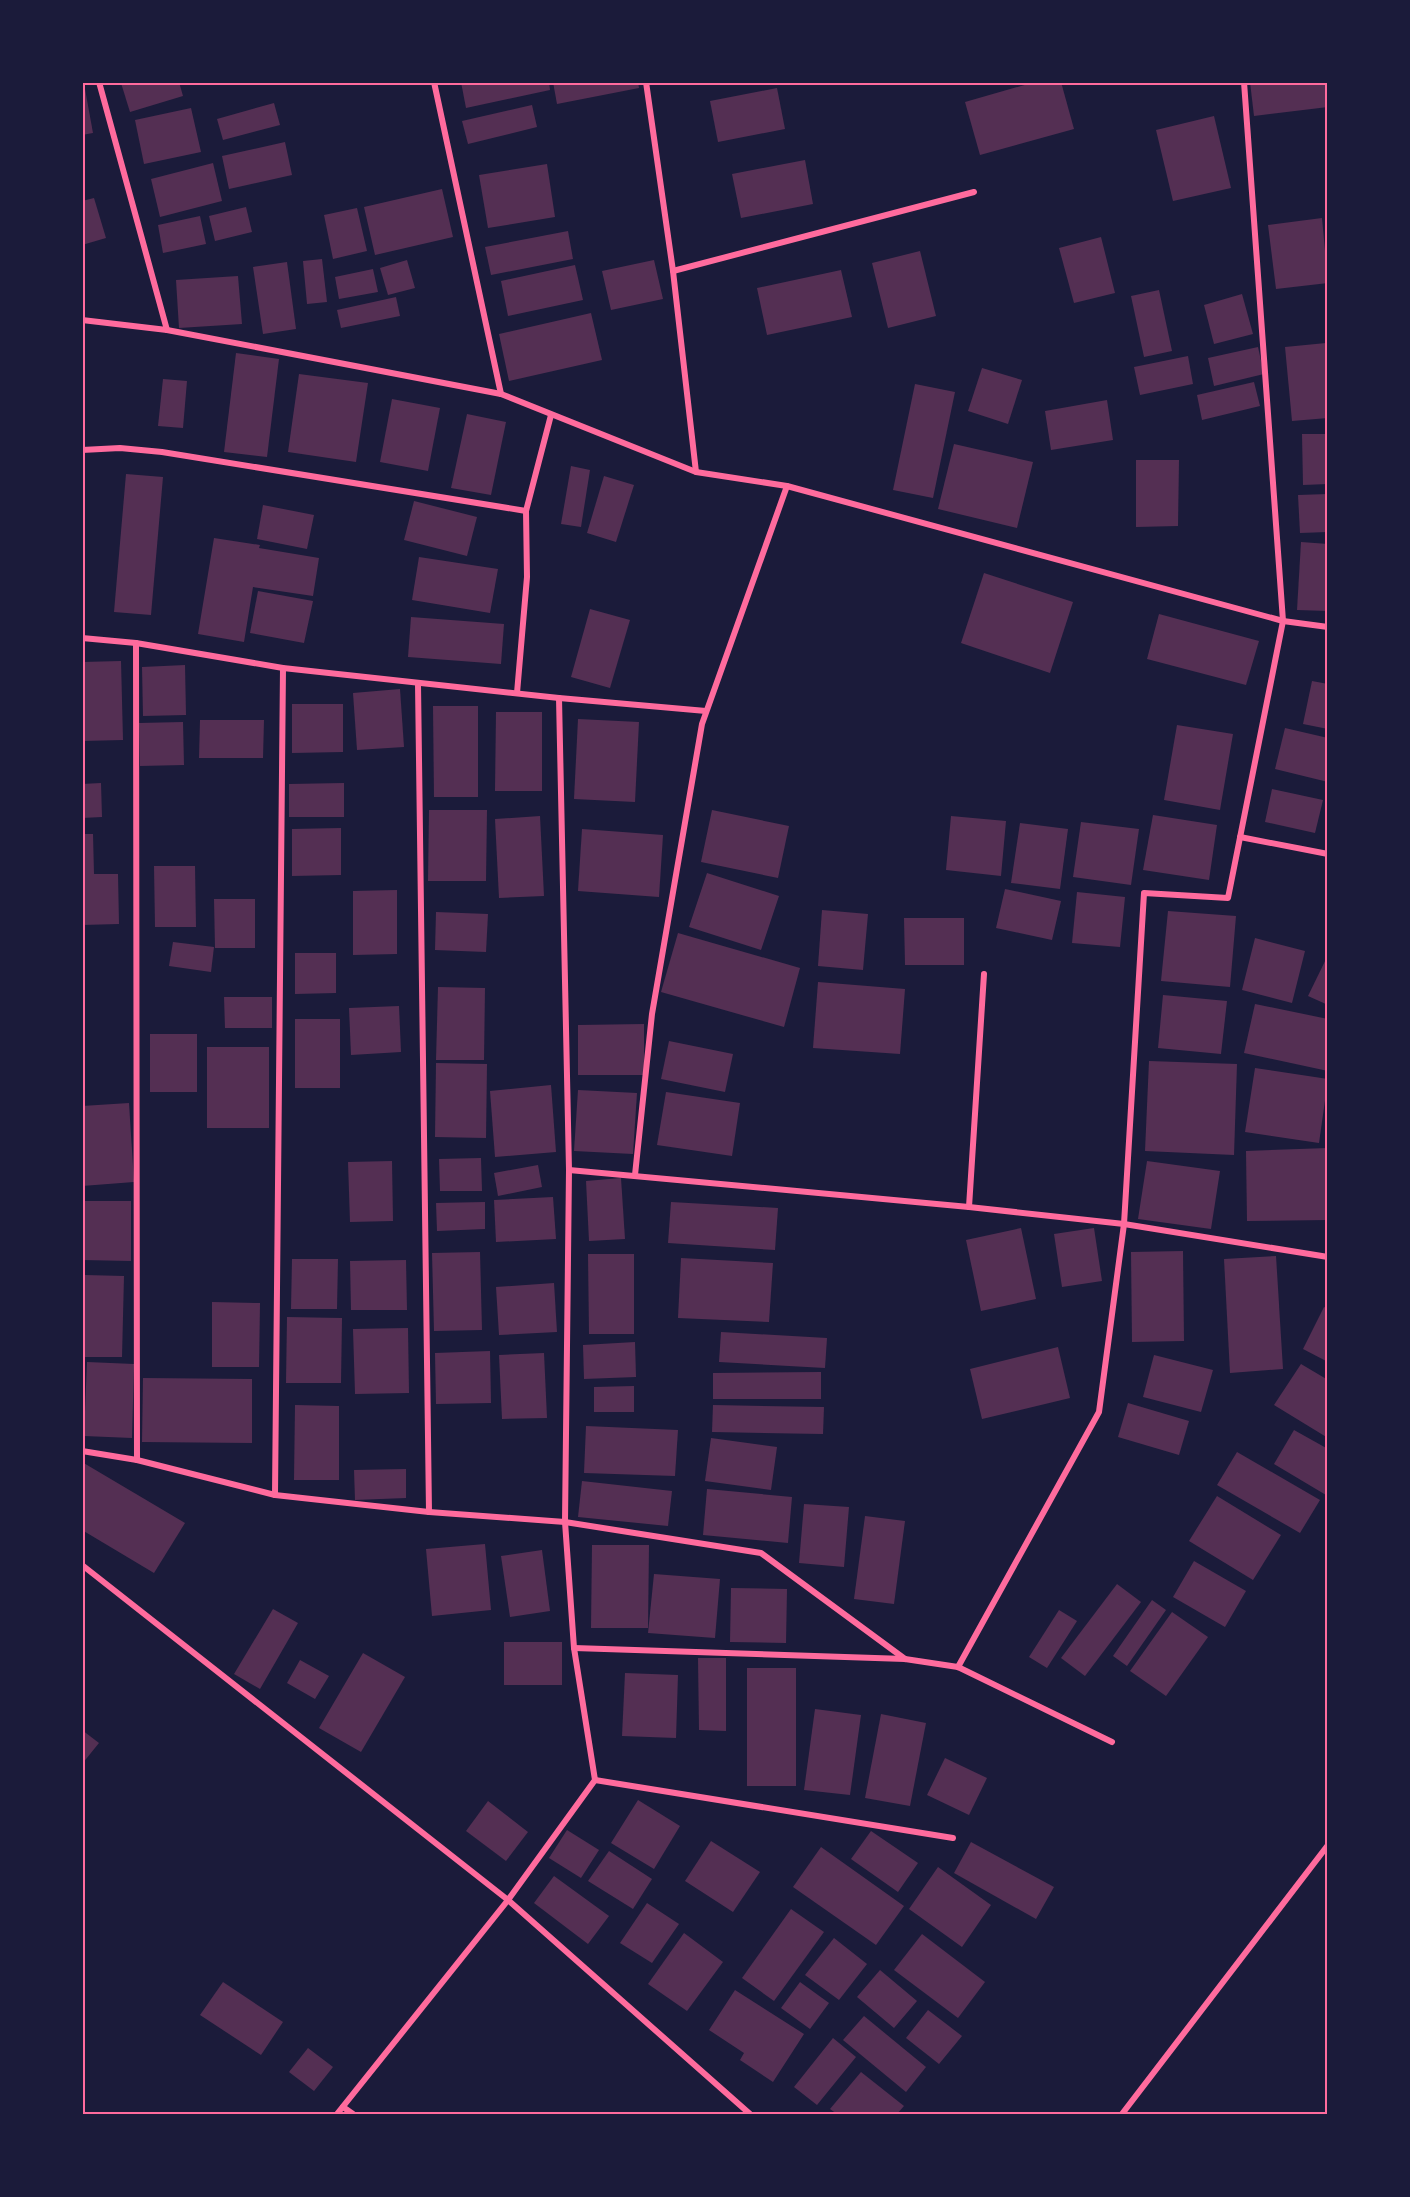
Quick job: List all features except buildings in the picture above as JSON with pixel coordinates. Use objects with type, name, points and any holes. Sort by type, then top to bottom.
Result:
[{"type":"street","points":[[99,82],[167,330]]},
{"type":"street","points":[[434,82],[501,394]]},
{"type":"street","points":[[646,82],[673,271],[696,472]]},
{"type":"street","points":[[958,1667],[1099,1412],[1124,1224],[1144,893],[1228,898],[1283,621],[1244,82]]},
{"type":"street","points":[[673,271],[974,192]]},
{"type":"street","points":[[82,320],[167,330],[501,394],[696,472],[787,486],[1283,621],[1328,627]]},
{"type":"street","points":[[517,693],[527,577],[526,511],[551,415]]},
{"type":"street","points":[[82,450],[120,448],[162,452],[526,511]]},
{"type":"street","points":[[635,1175],[652,1014],[702,724],[787,486]]},
{"type":"street","points":[[82,638],[135,643],[283,668],[418,684],[706,711]]},
{"type":"street","points":[[135,643],[137,1460]]},
{"type":"street","points":[[275,1495],[283,668]]},
{"type":"street","points":[[418,684],[429,1512]]},
{"type":"street","points":[[337,2115],[508,1900],[595,1780],[574,1648],[565,1522],[569,1170],[559,698]]},
{"type":"street","points":[[1240,837],[1328,854]]},
{"type":"street","points":[[969,1206],[984,974]]},
{"type":"street","points":[[569,1170],[969,1206],[1124,1224],[1328,1257]]},
{"type":"street","points":[[82,1451],[137,1460],[275,1495],[429,1512],[565,1522],[761,1553],[905,1659]]},
{"type":"street","points":[[82,1565],[508,1900],[750,2115]]},
{"type":"street","points":[[574,1648],[905,1659],[958,1667],[1112,1742]]},
{"type":"street","points":[[595,1780],[952,1838]]},
{"type":"street","points":[[1122,2115],[1328,1845]]},
{"type":"street","points":[[343,2107],[353,2115]]}]
